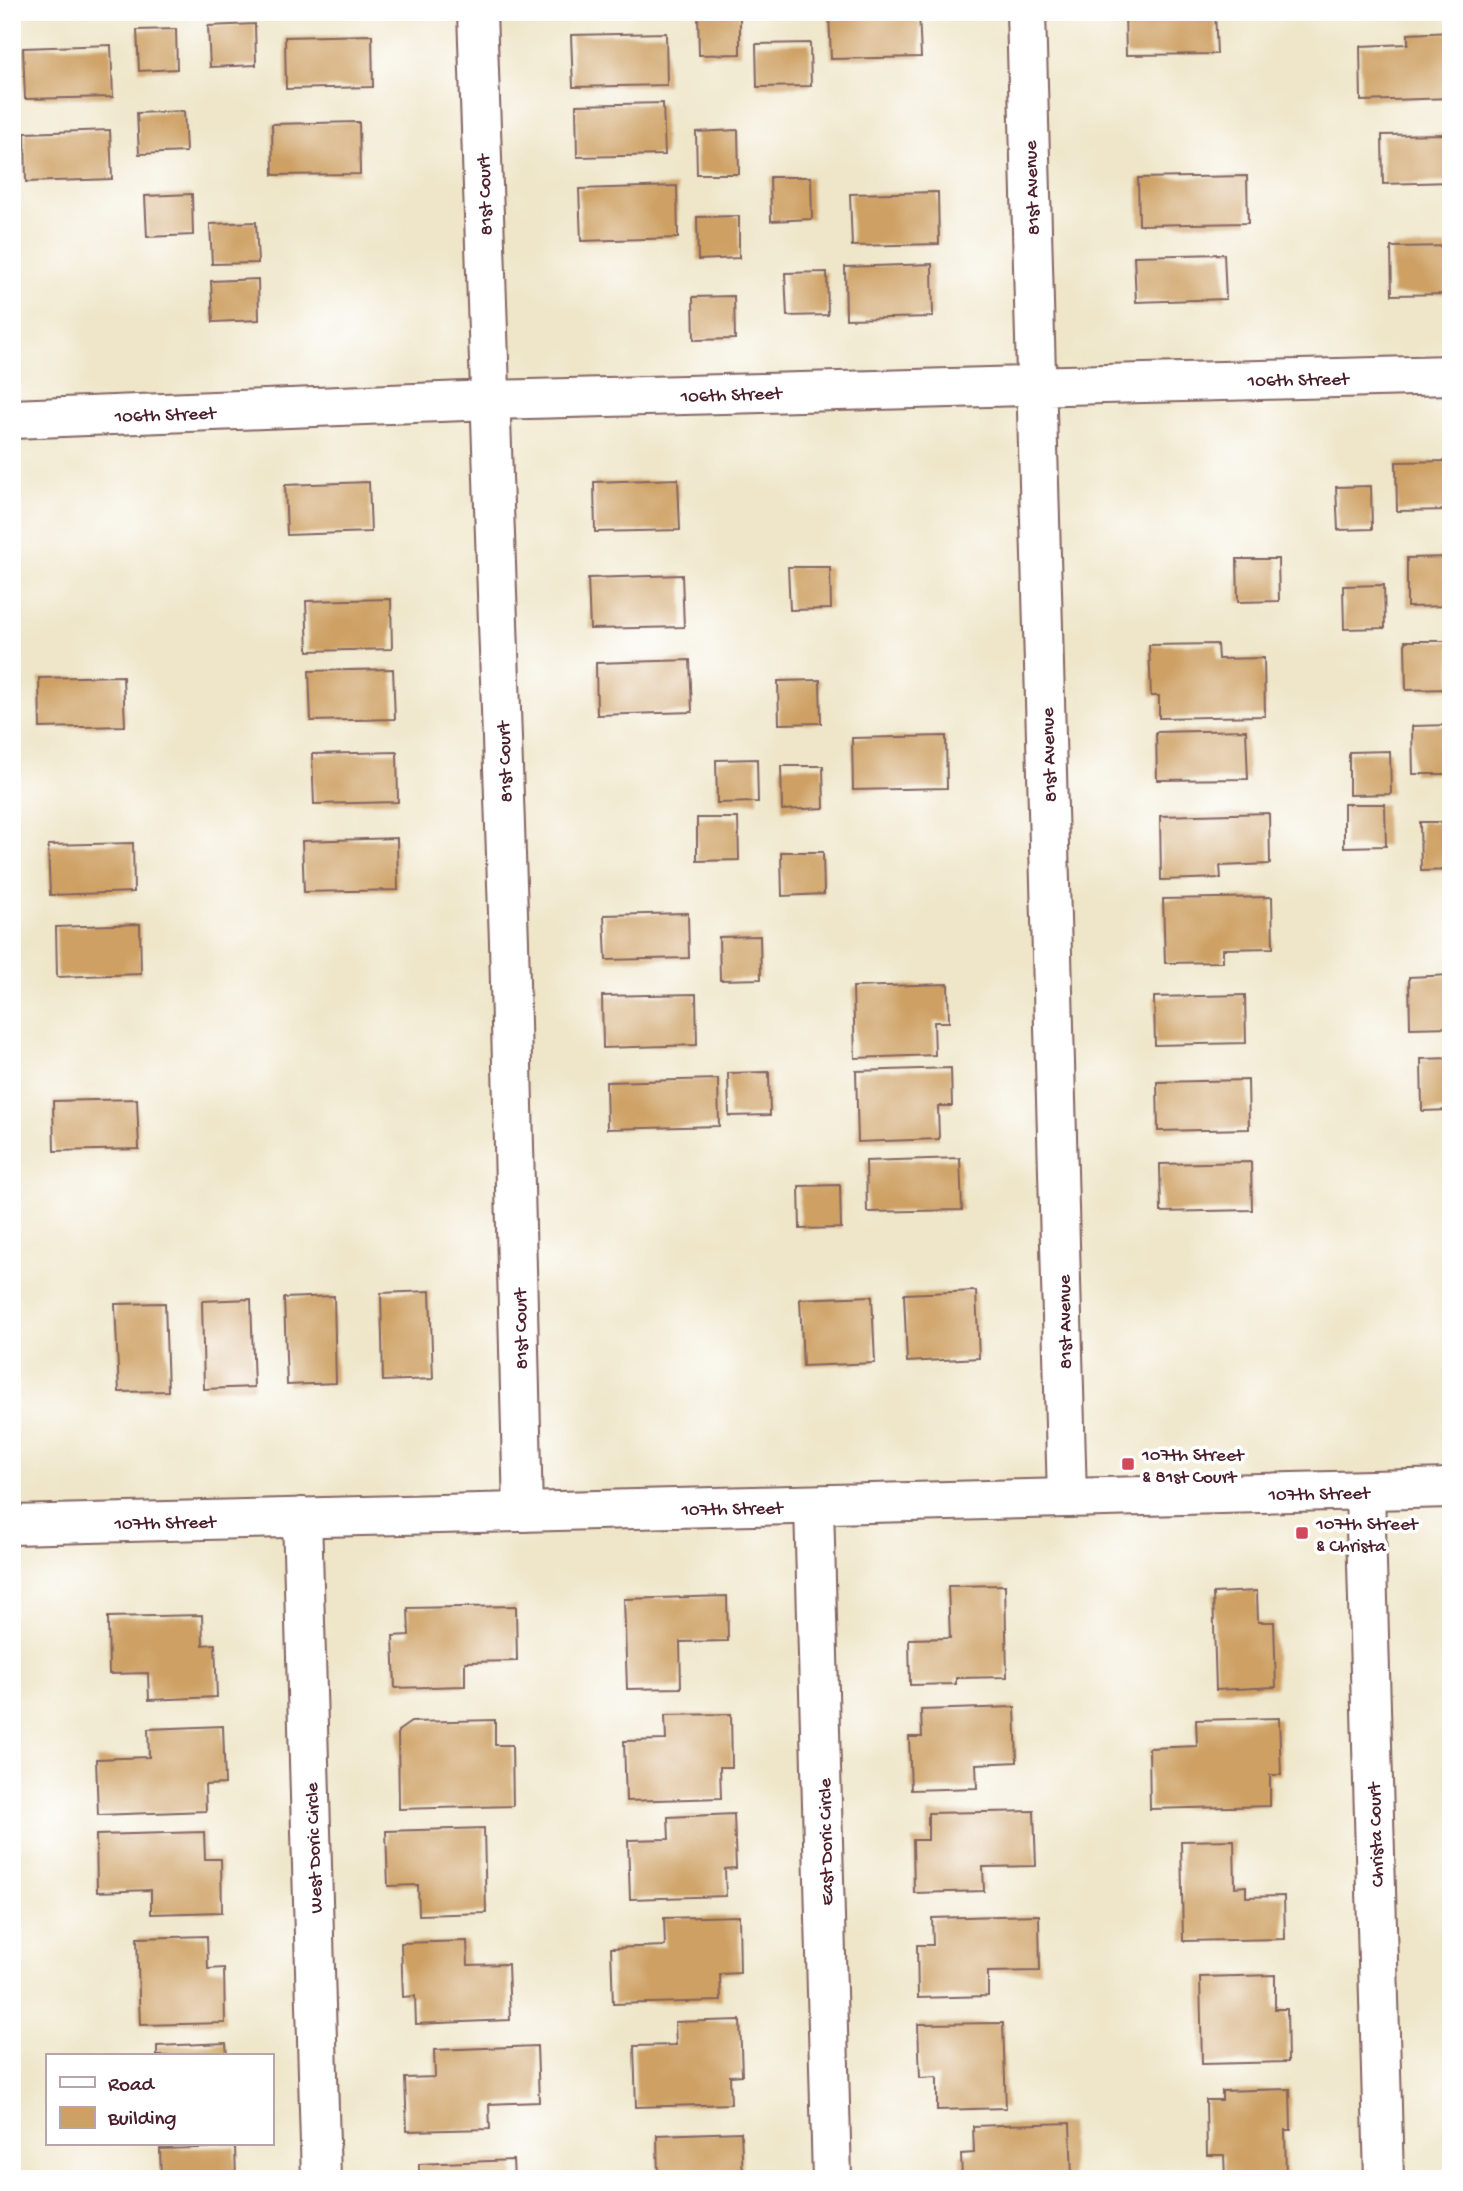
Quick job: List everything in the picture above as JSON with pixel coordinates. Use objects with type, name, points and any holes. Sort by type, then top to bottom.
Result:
[{"type":"street","name":"81st Court","points":[[477,12],[509,942],[523,1512]]},
{"type":"street","name":"81st Avenue","points":[[1026,12],[1067,1498]]},
{"type":"street","name":"106th Street","points":[[12,419],[490,400],[1451,375]]},
{"type":"street","name":"107th Street","points":[[12,1525],[1451,1489]]},
{"type":"street","name":"Christa Court","points":[[1364,1491],[1384,2179]]},
{"type":"street","name":"East Doric Circle","points":[[814,1505],[832,2179]]},
{"type":"street","name":"West Doric Circle","points":[[302,1517],[321,2179]]},
{"type":"building","points":[[698,12],[740,12],[740,54],[699,55]]},
{"type":"building","points":[[919,12],[921,57],[831,59],[829,14]]},
{"type":"building","points":[[1125,12],[1215,12],[1217,54],[1126,55]]},
{"type":"building","points":[[255,24],[256,65],[210,67],[208,26]]},
{"type":"building","points":[[176,29],[177,69],[139,71],[137,30]]},
{"type":"building","points":[[1451,32],[1451,98],[1361,101],[1360,46],[1408,44],[1408,34]]},
{"type":"building","points":[[666,33],[667,85],[573,87],[571,35]]},
{"type":"building","points":[[372,35],[373,87],[286,89],[285,37]]},
{"type":"building","points":[[810,43],[811,86],[757,87],[756,44]]},
{"type":"building","points":[[111,45],[113,97],[25,99],[23,48]]},
{"type":"building","points":[[663,103],[665,155],[577,157],[576,105]]},
{"type":"building","points":[[184,111],[186,152],[139,154],[137,113]]},
{"type":"building","points":[[359,122],[360,174],[273,175],[272,124]]},
{"type":"building","points":[[110,130],[112,179],[26,182],[25,133]]},
{"type":"building","points":[[738,130],[739,174],[697,174],[696,132]]},
{"type":"building","points":[[1451,134],[1451,182],[1383,184],[1382,135]]},
{"type":"building","points":[[1247,176],[1248,223],[1139,225],[1138,178]]},
{"type":"building","points":[[770,177],[811,177],[812,219],[771,221]]},
{"type":"building","points":[[677,186],[678,238],[581,241],[579,189]]},
{"type":"building","points":[[938,192],[939,244],[852,246],[850,194]]},
{"type":"building","points":[[192,194],[193,235],[147,237],[145,196]]},
{"type":"building","points":[[739,216],[739,258],[698,260],[697,217]]},
{"type":"building","points":[[256,222],[258,263],[212,264],[210,224]]},
{"type":"building","points":[[1451,246],[1451,294],[1392,295],[1391,247]]},
{"type":"building","points":[[1224,254],[1226,299],[1136,302],[1134,256]]},
{"type":"building","points":[[932,264],[933,317],[846,319],[845,267]]},
{"type":"building","points":[[827,272],[828,315],[787,316],[785,273]]},
{"type":"building","points":[[258,279],[259,320],[213,322],[211,281]]},
{"type":"building","points":[[734,296],[735,339],[694,340],[693,297]]},
{"type":"building","points":[[1451,461],[1451,510],[1397,511],[1396,462]]},
{"type":"building","points":[[678,479],[680,530],[595,532],[594,482]]},
{"type":"building","points":[[369,482],[371,532],[287,535],[285,485]]},
{"type":"building","points":[[1371,486],[1372,529],[1338,530],[1336,487]]},
{"type":"building","points":[[1451,557],[1451,606],[1407,607],[1407,558]]},
{"type":"building","points":[[1237,559],[1278,559],[1279,601],[1238,602]]},
{"type":"building","points":[[788,567],[830,567],[831,609],[790,610]]},
{"type":"building","points":[[682,575],[684,627],[590,629],[588,578]]},
{"type":"building","points":[[1384,585],[1385,628],[1344,629],[1343,586]]},
{"type":"building","points":[[391,599],[392,649],[308,651],[306,601]]},
{"type":"building","points":[[1405,641],[1451,641],[1451,689],[1406,690]]},
{"type":"building","points":[[1217,644],[1218,659],[1264,658],[1265,716],[1159,718],[1159,696],[1151,696],[1149,645]]},
{"type":"building","points":[[690,660],[692,712],[597,715],[596,663]]},
{"type":"building","points":[[393,669],[395,719],[311,721],[309,671]]},
{"type":"building","points":[[123,676],[125,726],[40,728],[39,678]]},
{"type":"building","points":[[820,680],[821,723],[779,724],[778,681]]},
{"type":"building","points":[[1451,725],[1451,774],[1413,774],[1412,726]]},
{"type":"building","points":[[1246,730],[1248,779],[1157,780],[1156,732]]},
{"type":"building","points":[[946,736],[947,788],[853,790],[852,738]]},
{"type":"building","points":[[1390,751],[1391,794],[1349,795],[1349,752]]},
{"type":"building","points":[[397,752],[398,802],[314,804],[312,754]]},
{"type":"building","points":[[757,759],[758,802],[717,803],[716,760]]},
{"type":"building","points":[[781,766],[823,766],[824,808],[782,810]]},
{"type":"building","points":[[1344,804],[1385,804],[1386,846],[1344,847]]},
{"type":"building","points":[[1269,813],[1270,864],[1220,866],[1221,878],[1161,880],[1160,816]]},
{"type":"building","points":[[697,818],[738,818],[739,860],[697,861]]},
{"type":"building","points":[[1420,822],[1451,822],[1451,870],[1421,871]]},
{"type":"building","points":[[397,838],[398,890],[304,892],[302,841]]},
{"type":"building","points":[[133,843],[134,892],[50,895],[48,845]]},
{"type":"building","points":[[781,852],[823,852],[824,894],[782,896]]},
{"type":"building","points":[[1272,897],[1273,948],[1223,949],[1223,962],[1165,963],[1163,899]]},
{"type":"building","points":[[688,913],[689,958],[606,960],[604,915]]},
{"type":"building","points":[[140,924],[141,974],[57,977],[56,927]]},
{"type":"building","points":[[760,936],[761,979],[720,980],[719,937]]},
{"type":"building","points":[[1451,975],[1451,1027],[1410,1028],[1409,977]]},
{"type":"building","points":[[948,984],[949,1022],[934,1022],[935,1055],[855,1058],[853,987]]},
{"type":"building","points":[[696,994],[697,1045],[603,1048],[602,996]]},
{"type":"building","points":[[1245,995],[1246,1043],[1155,1045],[1154,997]]},
{"type":"building","points":[[1451,1058],[1451,1110],[1422,1111],[1421,1059]]},
{"type":"building","points":[[951,1068],[952,1106],[938,1106],[939,1139],[858,1142],[856,1071]]},
{"type":"building","points":[[769,1072],[770,1115],[729,1116],[728,1073]]},
{"type":"building","points":[[718,1079],[719,1126],[607,1129],[606,1082]]},
{"type":"building","points":[[1248,1080],[1249,1129],[1158,1131],[1157,1082]]},
{"type":"building","points":[[137,1099],[139,1149],[54,1151],[53,1101]]},
{"type":"building","points":[[960,1158],[962,1210],[867,1212],[866,1161]]},
{"type":"building","points":[[1251,1162],[1252,1210],[1161,1212],[1160,1164]]},
{"type":"building","points":[[840,1185],[841,1228],[800,1229],[799,1186]]},
{"type":"building","points":[[430,1291],[433,1379],[383,1381],[381,1293]]},
{"type":"building","points":[[976,1291],[979,1358],[907,1362],[904,1294]]},
{"type":"building","points":[[334,1296],[336,1383],[287,1385],[284,1298]]},
{"type":"building","points":[[872,1296],[875,1363],[803,1366],[800,1299]]},
{"type":"building","points":[[251,1299],[254,1387],[204,1389],[202,1301]]},
{"type":"building","points":[[165,1303],[168,1391],[119,1392],[115,1304]]},
{"type":"building","points":[[1005,1585],[1007,1677],[956,1678],[956,1684],[910,1685],[909,1639],[950,1638],[948,1586]]},
{"type":"building","points":[[1257,1591],[1258,1622],[1274,1622],[1276,1687],[1216,1690],[1213,1593]]},
{"type":"building","points":[[727,1596],[728,1641],[680,1642],[681,1688],[627,1689],[624,1599]]},
{"type":"building","points":[[516,1606],[517,1661],[465,1662],[465,1686],[395,1688],[393,1636],[409,1635],[408,1608]]},
{"type":"building","points":[[202,1615],[203,1645],[215,1644],[217,1697],[149,1700],[148,1673],[109,1674],[108,1617]]},
{"type":"building","points":[[1015,1707],[1017,1762],[976,1764],[977,1788],[911,1790],[909,1737],[922,1737],[921,1710]]},
{"type":"building","points":[[731,1714],[732,1767],[720,1767],[721,1798],[626,1801],[624,1741],[666,1740],[665,1715]]},
{"type":"building","points":[[1279,1718],[1281,1775],[1270,1775],[1270,1806],[1150,1809],[1149,1748],[1197,1746],[1196,1720]]},
{"type":"building","points":[[495,1720],[495,1745],[512,1745],[513,1806],[399,1809],[398,1731],[411,1722]]},
{"type":"building","points":[[223,1726],[225,1784],[205,1785],[206,1811],[98,1815],[96,1759],[149,1757],[148,1729]]},
{"type":"building","points":[[1034,1811],[1036,1866],[983,1867],[984,1891],[914,1893],[913,1840],[928,1840],[928,1813]]},
{"type":"building","points":[[734,1814],[736,1868],[725,1869],[726,1896],[630,1899],[628,1840],[669,1839],[668,1817]]},
{"type":"building","points":[[484,1828],[486,1913],[419,1915],[418,1885],[388,1886],[386,1831]]},
{"type":"building","points":[[204,1832],[205,1859],[221,1859],[222,1912],[151,1914],[151,1890],[97,1892],[96,1835]]},
{"type":"building","points":[[1234,1840],[1235,1887],[1246,1886],[1246,1897],[1284,1896],[1285,1939],[1183,1941],[1181,1841]]},
{"type":"building","points":[[1039,1915],[1040,1971],[988,1972],[988,1996],[918,1998],[917,1945],[933,1945],[932,1918]]},
{"type":"building","points":[[739,1916],[740,1973],[720,1974],[721,2001],[613,2004],[611,1948],[665,1946],[664,1918]]},
{"type":"building","points":[[207,1936],[208,1969],[224,1968],[225,2023],[140,2025],[137,1938]]},
{"type":"building","points":[[467,1941],[468,1965],[508,1964],[510,2020],[416,2024],[415,1996],[403,1997],[401,1943]]},
{"type":"building","points":[[1275,1975],[1275,2009],[1287,2009],[1288,2062],[1202,2064],[1200,1977]]},
{"type":"building","points":[[740,2020],[742,2075],[730,2076],[731,2104],[636,2107],[634,2046],[676,2045],[675,2022]]},
{"type":"building","points":[[1003,2023],[1006,2108],[937,2110],[937,2077],[920,2078],[918,2024]]},
{"type":"building","points":[[226,2043],[227,2054],[157,2054],[157,2046]]},
{"type":"building","points":[[537,2046],[539,2102],[489,2104],[490,2129],[407,2131],[405,2078],[435,2077],[434,2050]]},
{"type":"building","points":[[1290,2089],[1291,2130],[1285,2130],[1286,2179],[1225,2179],[1224,2155],[1207,2155],[1206,2100],[1222,2100],[1222,2091]]},
{"type":"building","points":[[1070,2123],[1072,2179],[962,2179],[961,2154],[974,2153],[973,2126]]},
{"type":"building","points":[[741,2132],[743,2179],[658,2179],[657,2135]]},
{"type":"building","points":[[235,2147],[236,2179],[161,2179],[160,2149]]},
{"type":"building","points":[[513,2160],[514,2179],[419,2179],[419,2164]]},
{"type":"place","name":"107th Street & 81st Court","points":[[1128,1464]]},
{"type":"place","name":"107th Street & Christa","points":[[1302,1533]]}]
